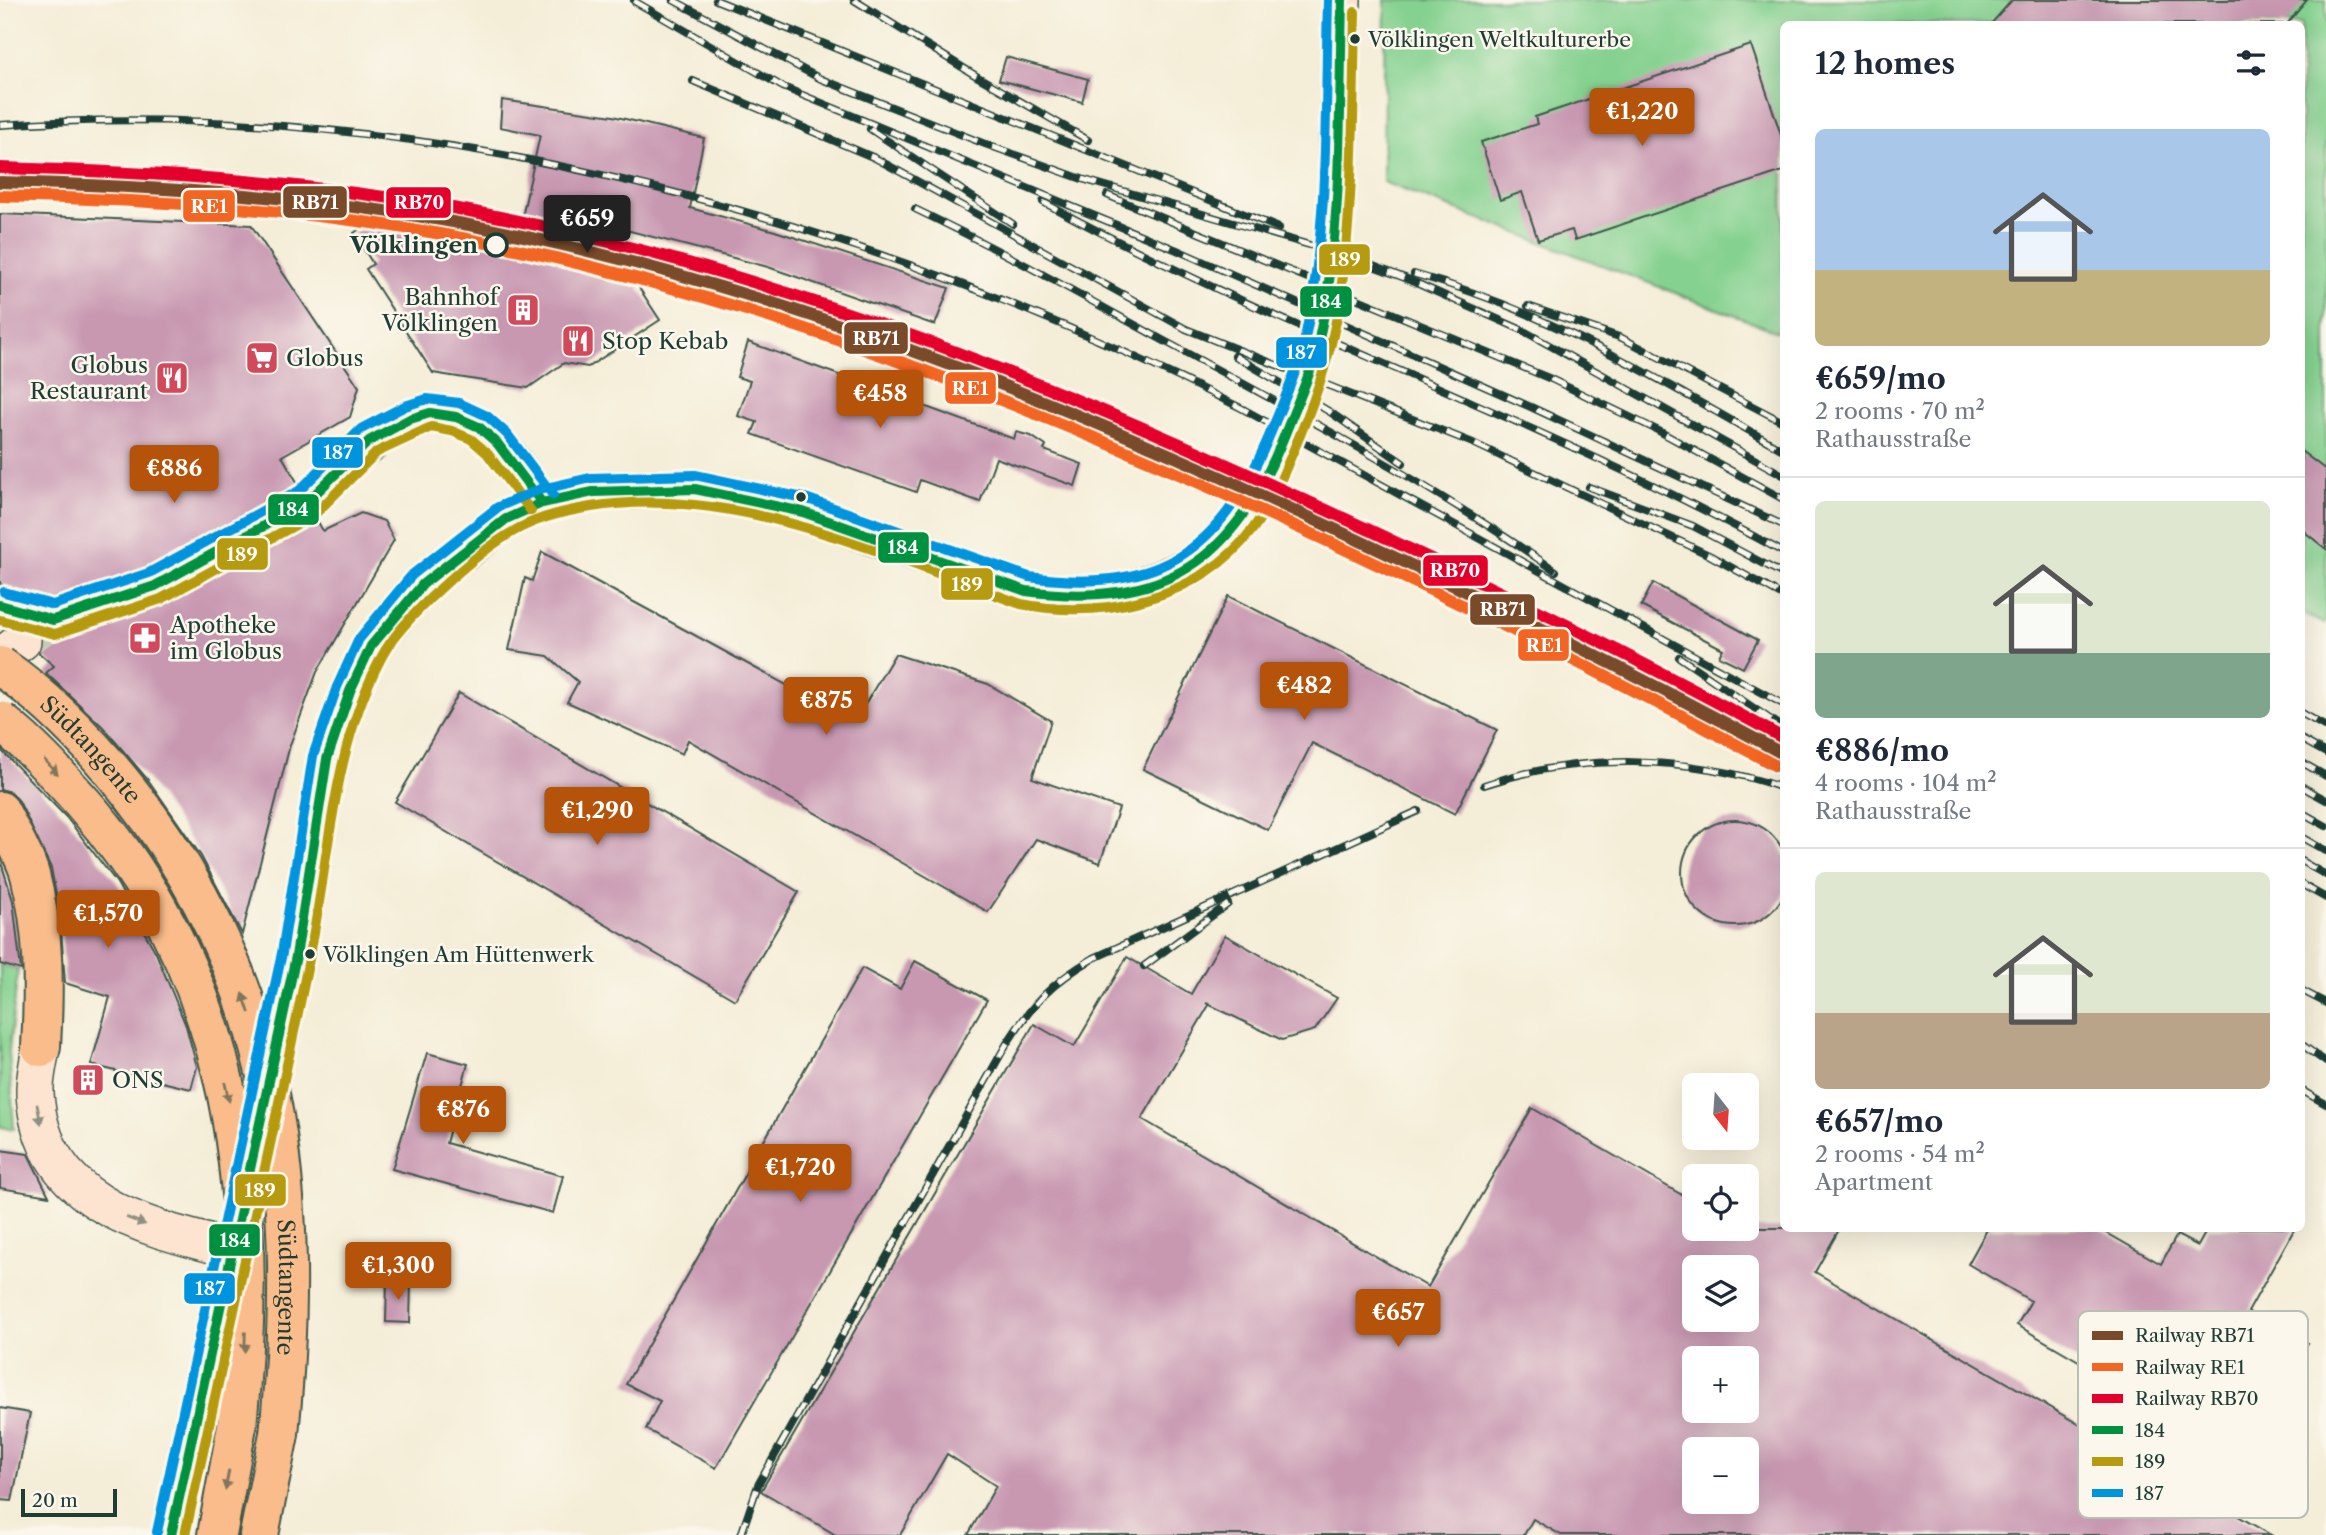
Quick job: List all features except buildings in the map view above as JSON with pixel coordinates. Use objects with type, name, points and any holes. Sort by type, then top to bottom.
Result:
[{"type":"main road","points":[[1337,159],[1342,0]]},
{"type":"main road","points":[[307,502],[369,441],[410,419],[430,413],[456,417],[479,427],[497,443],[542,503]]},
{"type":"main road","points":[[171,1535],[296,956],[327,759],[350,691],[370,646],[423,584],[506,519],[542,503],[593,492],[695,489],[803,512],[1027,591],[1056,597],[1089,597],[1150,584],[1206,555],[1244,518]]},
{"type":"main road","name":"Südtangente","points":[[7,655],[49,704],[93,748],[149,818],[203,904],[245,1001],[275,1107],[286,1207],[288,1341],[279,1434],[259,1535]]},
{"type":"main road","name":"Südtangente","points":[[0,721],[46,762],[107,831],[143,885],[173,938],[208,1025],[231,1112],[245,1222],[245,1350],[237,1426],[217,1535]]},
{"type":"main road","points":[[0,811],[29,872],[41,930],[42,1029],[34,1093],[42,1128],[54,1161],[104,1208],[130,1220],[232,1249]]},
{"type":"green space","points":[[1385,0],[2326,0],[2326,621],[2324,624],[2305,614],[2305,21],[1780,21],[1780,333],[1383,182]]},
{"type":"green space","points":[[0,964],[18,969],[9,1051],[14,1129],[0,1127]]},
{"type":"tunnel","points":[[1244,518],[1297,409],[1318,340],[1326,295],[1337,159]]},
{"type":"tunnel","points":[[22,641],[53,620],[155,586],[307,502]]},
{"type":"railway","points":[[673,0],[821,79],[985,144],[1082,179],[1344,255],[1405,278],[1522,330],[1780,473]]},
{"type":"railway","points":[[716,0],[1279,228]]},
{"type":"railway","points":[[854,0],[978,77],[1088,140]]},
{"type":"railway","points":[[634,1],[783,87],[1177,250],[1533,408],[1780,524]]},
{"type":"railway","points":[[693,81],[875,158],[1186,329],[1473,443],[1709,555],[1780,594]]},
{"type":"railway","points":[[0,125],[159,120],[320,129],[480,151],[638,184],[795,227],[948,279],[1097,340],[1241,408],[1780,702]]},
{"type":"railway","points":[[870,129],[1013,224]]},
{"type":"railway","points":[[1107,195],[1551,379],[1657,430],[1780,497]]},
{"type":"railway","points":[[1043,202],[1226,293],[1600,460],[1780,550]]},
{"type":"railway","points":[[915,209],[1042,274],[1316,424],[1462,509],[1556,571]]},
{"type":"railway","points":[[1414,274],[1463,289],[1558,328],[1649,374],[1780,448]]},
{"type":"railway","points":[[1528,306],[1622,338],[1780,420]]},
{"type":"railway","points":[[1235,356],[1330,412],[1403,463]]},
{"type":"railway","points":[[1589,487],[1693,526],[1780,572]]},
{"type":"railway","points":[[1679,657],[1780,726]]},
{"type":"railway","points":[[2305,715],[2326,727]]},
{"type":"railway","points":[[2305,741],[2326,753]]},
{"type":"railway","points":[[1484,785],[1557,767],[1633,762],[1709,769],[1780,787]]},
{"type":"railway","points":[[2305,764],[2326,776]]},
{"type":"railway","points":[[2305,788],[2326,800]]},
{"type":"railway","points":[[741,1535],[758,1485],[1006,1045],[1044,995],[1066,976],[1094,958],[1418,811]]},
{"type":"railway","points":[[2305,814],[2326,826]]},
{"type":"railway","points":[[2305,839],[2326,851]]},
{"type":"railway","points":[[2305,863],[2326,875]]},
{"type":"railway","points":[[2305,886],[2326,898]]},
{"type":"railway","points":[[1144,966],[1228,904]]},
{"type":"railway","points":[[2305,992],[2326,1003]]},
{"type":"railway","points":[[2305,1047],[2326,1062]]},
{"type":"railway","points":[[2305,1092],[2326,1104]]},
{"type":"rail line","name":"RB70","points":[[0,168],[233,180],[407,200],[572,233],[679,260],[785,292],[993,366],[1197,452],[1482,583],[1664,674],[1780,736]]},
{"type":"rail line","name":"RB71","points":[[0,182],[233,194],[406,214],[572,247],[785,307],[890,342],[993,381],[1298,512],[1603,659],[1780,752]]},
{"type":"rail line","name":"RE1","points":[[0,196],[232,208],[405,228],[570,261],[782,321],[989,395],[1193,480],[1476,612],[1776,766]]},
{"type":"transit line","name":"187","points":[[157,1532],[282,953],[313,756],[337,687],[359,639],[412,575],[498,507],[538,490],[591,478],[695,475],[808,499],[1029,577],[1076,581],[1117,578],[1153,569],[1183,554],[1210,532],[1233,504],[1254,469],[1287,394],[1302,350],[1313,296],[1322,212],[1328,0]]},
{"type":"transit line","name":"184","points":[[171,1535],[296,956],[327,759],[350,691],[371,646],[423,584],[506,519],[542,503],[593,492],[695,489],[803,512],[1026,591],[1075,595],[1118,592],[1156,583],[1189,567],[1217,545],[1243,515],[1265,478],[1285,434],[1316,351],[1327,297],[1336,213],[1342,0]]},
{"type":"transit line","name":"189","points":[[185,1535],[308,964],[341,770],[364,695],[391,642],[422,606],[460,571],[498,541],[523,526],[571,510],[645,502],[700,505],[810,529],[1021,604],[1052,608],[1116,606],[1147,599],[1177,588],[1205,573],[1230,554],[1252,530],[1266,508],[1307,419],[1328,354],[1339,304],[1348,231],[1355,12]]},
{"type":"transit line","name":"187","points":[[4,592],[53,605],[149,573],[299,491],[361,429],[405,406],[427,399],[459,403],[487,416],[507,434],[553,495]]},
{"type":"transit line","name":"184","points":[[0,605],[53,620],[155,586],[307,502],[369,441],[410,419],[430,413],[456,417],[479,427],[497,443],[542,503]]},
{"type":"transit line","name":"189","points":[[0,620],[55,634],[161,599],[315,514],[377,452],[431,427],[452,431],[471,439],[487,453],[531,511]]},
{"type":"place","name":"Völklingen Weltkulturerbe","points":[[1355,39]]},
{"type":"place","name":"Völklingen","points":[[496,245]]},
{"type":"place","name":"Bahnhof Völklingen","points":[[523,310]]},
{"type":"place","name":"Stop Kebab","points":[[578,341]]},
{"type":"place","name":"Globus","points":[[262,358]]},
{"type":"place","name":"Globus Restaurant","points":[[172,378]]},
{"type":"place","name":"Apotheke im Globus","points":[[145,638]]},
{"type":"place","name":"Völklingen Am Hüttenwerk","points":[[310,954]]},
{"type":"place","name":"ONS","points":[[88,1080]]}]
